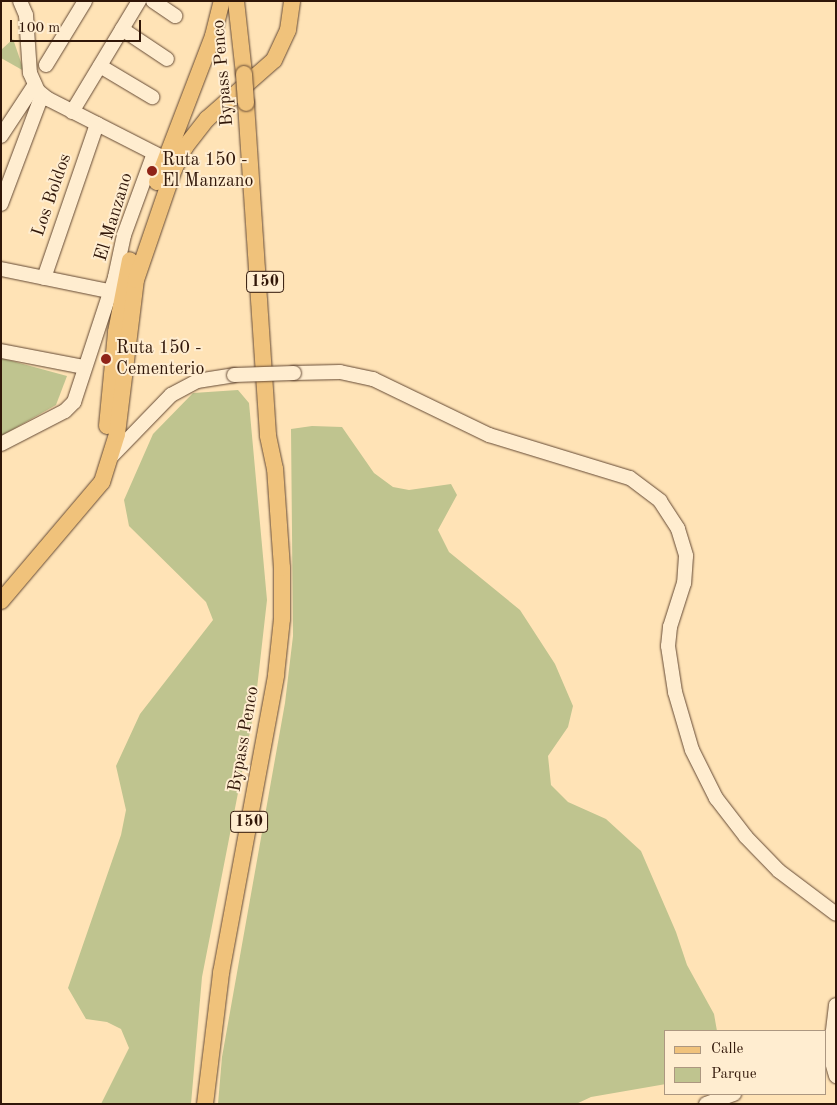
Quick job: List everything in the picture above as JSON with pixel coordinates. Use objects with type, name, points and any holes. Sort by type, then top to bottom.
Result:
[{"type":"main road","points":[[109,459],[107,425],[116,293],[132,250],[160,156],[213,36],[222,1]]},
{"type":"main road","name":"Bypass Penco","points":[[205,1104],[221,973],[281,635],[282,574],[275,470],[276,441],[250,99],[236,1]]},
{"type":"main road","name":"Bypass Penco","points":[[244,1],[247,72]]},
{"type":"main road","points":[[1,601],[94,493],[109,459],[120,417],[136,280],[174,169],[200,128],[264,70],[279,53],[288,30],[292,1]]},
{"type":"street","points":[[20,1],[26,15],[29,68],[38,90],[72,112],[160,156]]},
{"type":"street","points":[[46,66],[84,1]]},
{"type":"street","points":[[72,112],[139,1]]},
{"type":"street","points":[[153,1],[175,16]]},
{"type":"street","points":[[122,29],[167,59]]},
{"type":"street","points":[[100,66],[152,97]]},
{"type":"street","points":[[1,136],[38,90]]},
{"type":"street","points":[[1,204],[38,90]]},
{"type":"street","name":"Los Boldos","points":[[44,278],[97,124]]},
{"type":"street","points":[[1,268],[116,293],[84,366],[76,398],[68,409],[1,444]]},
{"type":"street","points":[[1,352],[84,366]]},
{"type":"street","points":[[109,459],[171,395],[197,381],[234,375],[340,372],[373,379],[489,435],[550,456],[613,472],[638,483],[654,495],[675,521],[686,556],[684,583],[670,627],[668,646],[673,687],[692,750],[716,798],[746,837],[779,871],[836,914]]},
{"type":"street","points":[[836,1004],[834,1033],[828,1060],[836,1076]]},
{"type":"street","points":[[706,1104],[731,1095]]},
{"type":"green space","points":[[13,39],[24,71],[1,58],[1,50]]},
{"type":"green space","points":[[1,358],[67,376],[56,405],[1,436]]},
{"type":"green space","points":[[238,390],[249,403],[267,600],[255,706],[202,977],[191,1104],[101,1104],[129,1048],[121,1029],[107,1022],[86,1019],[68,988],[121,835],[126,810],[116,766],[140,714],[213,620],[206,602],[129,526],[124,500],[153,434],[193,393]]},
{"type":"green space","points":[[312,426],[342,427],[374,473],[393,487],[409,490],[451,484],[457,495],[438,530],[449,552],[520,610],[555,664],[573,706],[568,727],[548,756],[551,785],[568,802],[606,819],[641,851],[676,932],[687,965],[714,1014],[717,1030],[664,1030],[664,1084],[591,1097],[576,1104],[218,1104],[222,1057],[285,703],[293,636],[291,429]]},
{"type":"place","name":"Ruta 150 - El Manzano","points":[[152,171]]},
{"type":"place","name":"Ruta 150 - Cementerio","points":[[106,359]]}]
